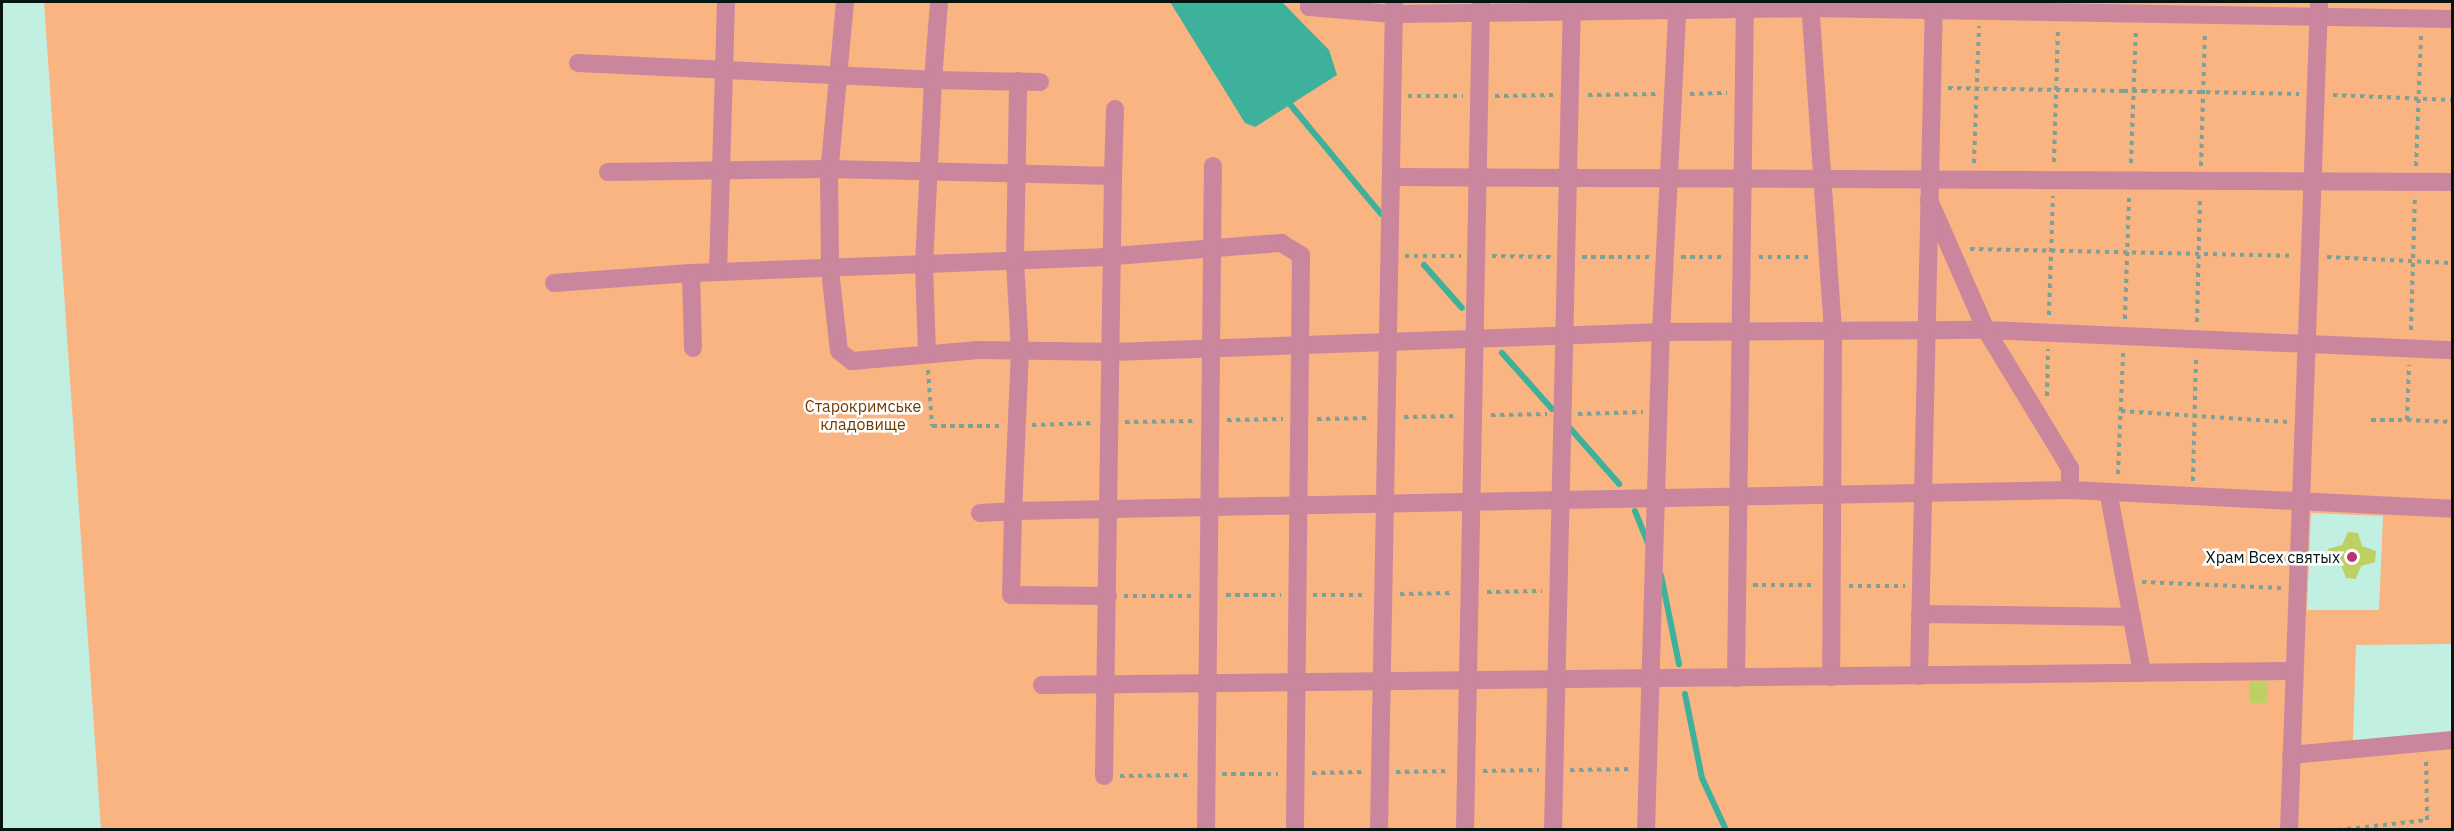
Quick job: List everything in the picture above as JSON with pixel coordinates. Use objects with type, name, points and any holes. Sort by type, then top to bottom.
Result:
[{"type":"street","points":[[718,272],[718,169],[725,69],[726,2]]},
{"type":"street","points":[[845,2],[830,169],[830,270],[836,338],[846,358],[1020,351],[1114,352],[1388,344],[1661,332],[1926,330],[1986,330],[2452,350]]},
{"type":"street","points":[[927,354],[924,265],[939,2]]},
{"type":"street","points":[[1309,2],[1309,7],[1810,5],[2205,13],[2319,8],[2452,19]]},
{"type":"street","points":[[1736,678],[1744,5]]},
{"type":"street","points":[[1810,5],[1833,331],[1831,677]]},
{"type":"street","points":[[1646,830],[1661,332],[1678,6]]},
{"type":"street","points":[[1919,676],[1934,6]]},
{"type":"street","points":[[1466,830],[1481,7]]},
{"type":"street","points":[[1553,830],[1572,7]]},
{"type":"street","points":[[1379,830],[1394,8]]},
{"type":"street","points":[[2289,830],[2319,8]]},
{"type":"street","points":[[578,63],[838,73],[933,80],[1040,82]]},
{"type":"street","points":[[1018,81],[1015,261],[1020,351],[1012,511],[1011,595],[1108,596]]},
{"type":"street","points":[[1104,776],[1114,352],[1111,256],[1115,109]]},
{"type":"street","points":[[1206,830],[1215,247],[1213,166]]},
{"type":"street","points":[[608,172],[830,169],[1113,176]]},
{"type":"street","points":[[1391,177],[2312,177],[2452,182]]},
{"type":"street","points":[[1929,200],[1986,330],[2070,468],[2070,490]]},
{"type":"street","points":[[554,283],[691,273],[830,270],[1111,256],[1281,243],[1301,255],[1293,683],[1295,830]]},
{"type":"street","points":[[691,273],[693,348]]},
{"type":"street","points":[[981,513],[1738,494],[1923,495],[2070,490],[2113,496],[2452,509]]},
{"type":"street","points":[[2113,496],[2129,582],[2132,617],[2142,673]]},
{"type":"street","points":[[1920,614],[2132,617]]},
{"type":"street","points":[[1042,686],[2294,671]]},
{"type":"street","points":[[2291,755],[2452,740]]},
{"type":"path","points":[[1974,177],[1980,10]]},
{"type":"path","points":[[2046,427],[2059,11]]},
{"type":"path","points":[[2113,496],[2121,411],[2136,12]]},
{"type":"path","points":[[2193,499],[2205,13]]},
{"type":"path","points":[[2408,420],[2421,18]]},
{"type":"path","points":[[1932,88],[2315,94],[2452,100]]},
{"type":"path","points":[[1950,249],[2309,256],[2452,263]]},
{"type":"path","points":[[1389,256],[1827,257]]},
{"type":"path","points":[[927,354],[932,426],[1658,412]]},
{"type":"path","points":[[2121,411],[2195,414],[2303,423]]},
{"type":"path","points":[[2371,420],[2452,422]]},
{"type":"path","points":[[2129,582],[2297,588]]},
{"type":"path","points":[[1108,596],[1559,590]]},
{"type":"path","points":[[2340,829],[2427,819],[2425,742]]},
{"type":"green space","name":"Старокримське кладовище","points":[[44,2],[2452,2],[2452,644],[2356,645],[2353,741],[2452,732],[2452,829],[101,829]],"holes":[[[2311,513],[2383,516],[2379,610],[2307,610]]]},
{"type":"shaded area","points":[[1170,2],[1282,2],[1329,50],[1337,75],[1255,127],[1245,123]]},
{"type":"building","name":"Храм Всех святых","points":[[2348,532],[2358,533],[2362,546],[2376,551],[2375,562],[2361,566],[2356,579],[2346,578],[2341,565],[2328,559],[2328,549],[2342,545]]},
{"type":"building","points":[[2249,681],[2268,682],[2267,703],[2249,703]]},
{"type":"waterway","points":[[1289,103],[1381,214]]},
{"type":"waterway","points":[[1424,265],[1462,308]]},
{"type":"waterway","points":[[1502,353],[1552,409]]},
{"type":"waterway","points":[[1569,427],[1619,484]]},
{"type":"waterway","points":[[1635,511],[1648,543]]},
{"type":"waterway","points":[[1661,575],[1679,664]]},
{"type":"waterway","points":[[1685,694],[1702,778],[1726,830]]},
{"type":"place","name":"Храм Всех святых","points":[[2352,557]]}]
